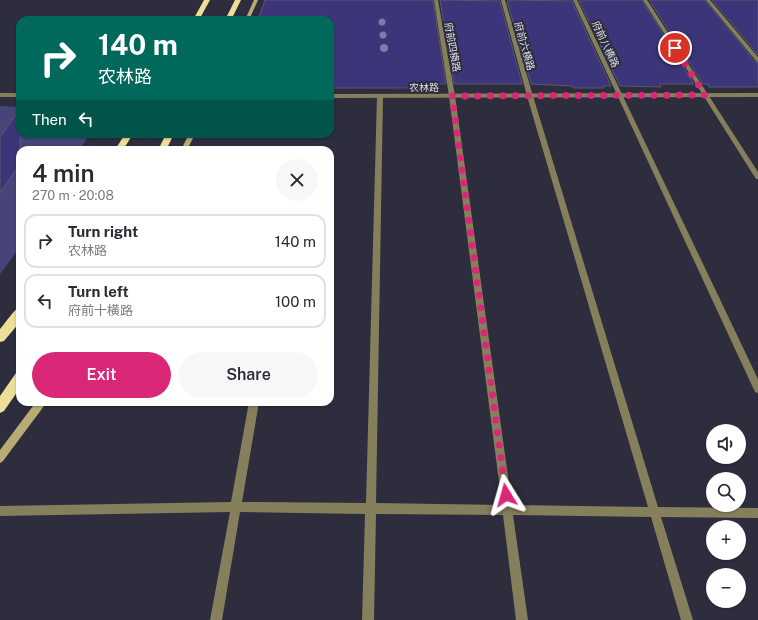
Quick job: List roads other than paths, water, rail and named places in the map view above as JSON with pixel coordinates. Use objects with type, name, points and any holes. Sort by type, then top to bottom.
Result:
[{"type":"highway","points":[[198,16],[207,0]]},
{"type":"highway","points":[[230,16],[238,0]]},
{"type":"highway","points":[[0,337],[16,319]]},
{"type":"highway","points":[[0,408],[16,384]]},
{"type":"main road","points":[[249,16],[256,0]]},
{"type":"main road","points":[[0,458],[39,406]]},
{"type":"street","name":"府前四横路","points":[[436,0],[452,96],[522,620]]},
{"type":"street","name":"府前六横路","points":[[503,0],[530,96],[687,620]]},
{"type":"street","name":"府前八横路","points":[[575,0],[758,389]]},
{"type":"street","points":[[645,0],[758,177]]},
{"type":"street","points":[[708,0],[758,60]]},
{"type":"street","points":[[0,95],[16,95]]},
{"type":"street","name":"农林路","points":[[334,96],[758,95]]},
{"type":"street","points":[[368,620],[380,96]]},
{"type":"street","points":[[216,620],[253,406]]},
{"type":"street","points":[[0,511],[235,507],[758,513]]}]
